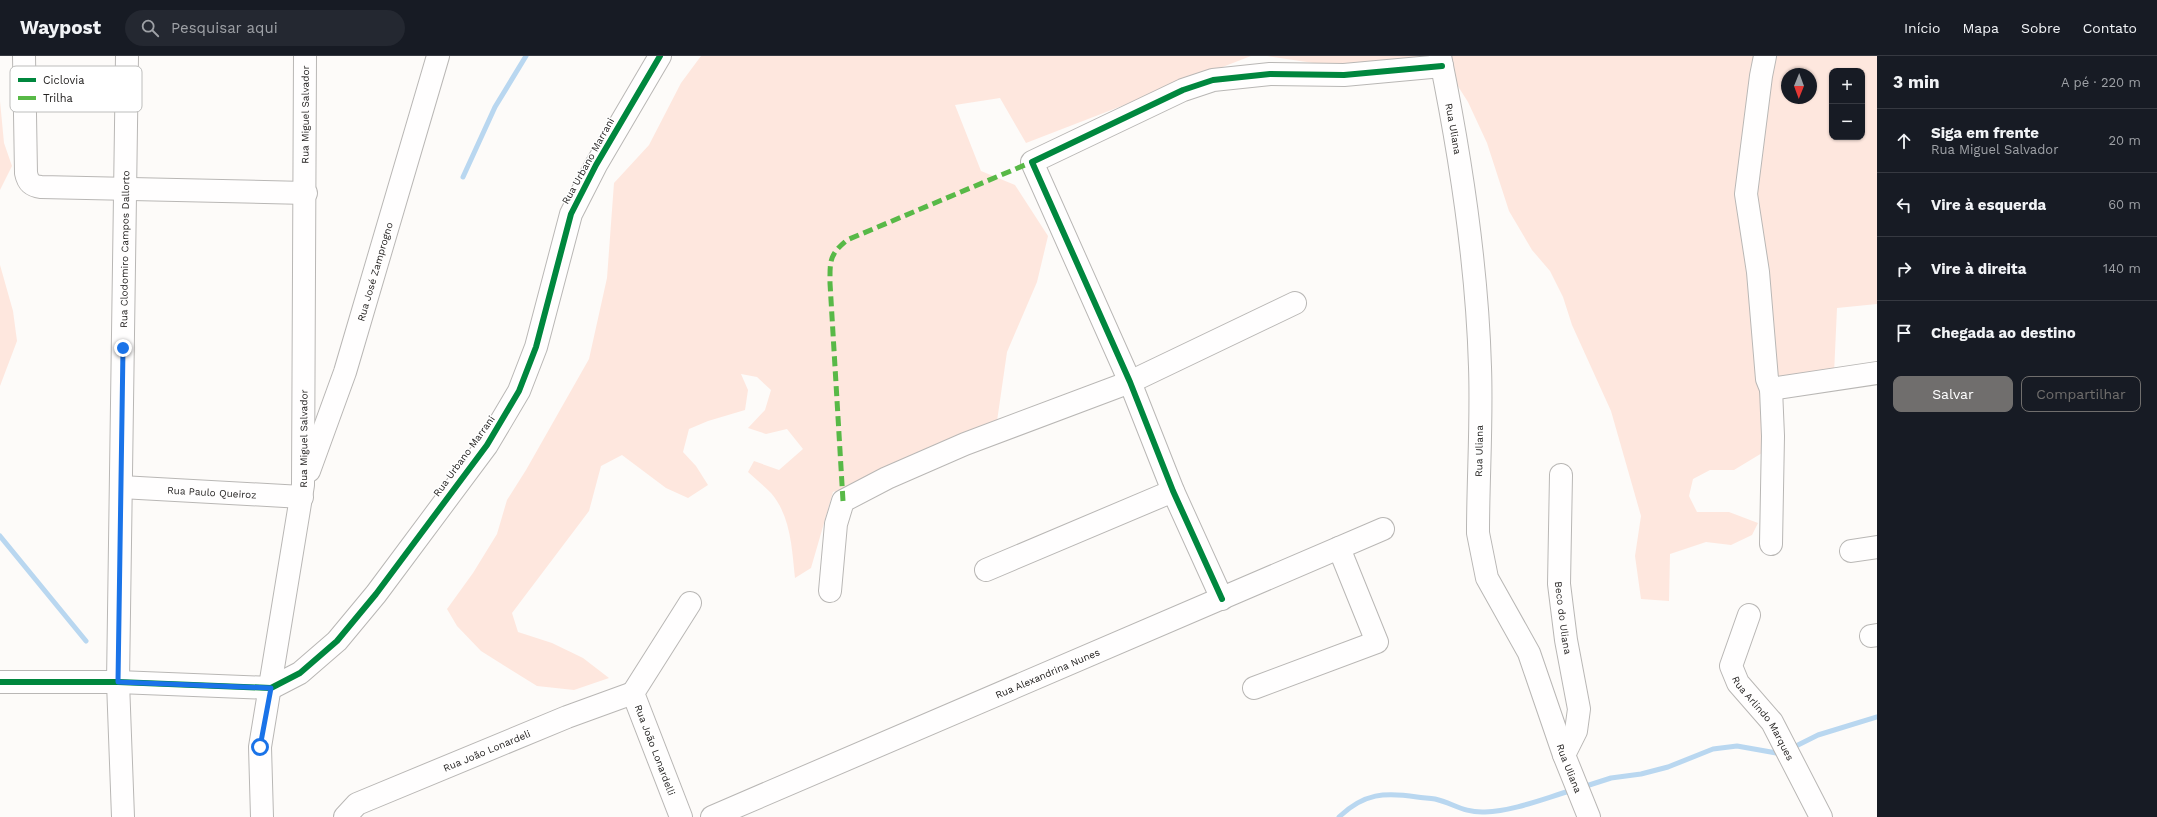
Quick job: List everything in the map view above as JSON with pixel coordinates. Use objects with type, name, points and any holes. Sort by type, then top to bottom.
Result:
[{"type":"street","points":[[24,56],[24,66]]},
{"type":"street","name":"Rua Clodomiro Campos Dallorto","points":[[127,56],[127,66]]},
{"type":"street","name":"Rua Miguel Salvador","points":[[262,817],[260,747],[303,491],[306,56]]},
{"type":"street","name":"Rua José Zamprogno","points":[[303,491],[345,372],[438,56]]},
{"type":"street","name":"Rua Urbano Marrani","points":[[271,688],[300,673],[337,641],[376,594],[487,445],[504,418],[519,391],[536,347],[571,214],[596,165],[660,56]]},
{"type":"street","points":[[1765,56],[1752,145],[1747,200],[1758,272],[1764,369],[1771,389],[1773,436],[1771,544]]},
{"type":"street","points":[[1222,599],[1173,491],[1130,382],[1032,162],[1183,90],[1213,80],[1270,74],[1344,75],[1441,61]]},
{"type":"street","name":"Rua Uliana","points":[[1441,61],[1454,120],[1475,278],[1480,368],[1478,533],[1481,555],[1487,578],[1529,653],[1581,800]]},
{"type":"street","points":[[25,112],[26,173],[29,182],[41,187],[306,193]]},
{"type":"street","name":"Rua Clodomiro Campos Dallorto","points":[[126,112],[118,682],[126,813]]},
{"type":"street","points":[[830,592],[836,524],[843,501],[887,478],[965,444],[1130,382],[1295,303]]},
{"type":"street","points":[[1771,389],[1877,373]]},
{"type":"street","name":"Beco do Uliana","points":[[1561,475],[1559,584],[1566,640],[1579,709],[1576,731],[1564,755]]},
{"type":"street","name":"Rua Paulo Queiroz","points":[[121,487],[303,491]]},
{"type":"street","points":[[986,570],[1173,491]]},
{"type":"street","name":"Rua Alexandrina Nunes","points":[[712,817],[1383,529]]},
{"type":"street","points":[[1850,550],[1877,547]]},
{"type":"street","points":[[1254,688],[1377,642],[1339,548]]},
{"type":"street","name":"Rua João Lonardelli","points":[[681,817],[633,693],[690,603]]},
{"type":"street","name":"Rua Arlindo Marques","points":[[1749,615],[1731,666],[1738,683],[1772,722],[1821,817]]},
{"type":"street","points":[[0,682],[118,682],[271,688]]},
{"type":"street","name":"Rua João Lonardeli","points":[[345,817],[358,804],[567,717],[633,693]]},
{"type":"shaded area","points":[[701,56],[1251,56],[1026,143],[1000,98],[955,105],[981,171],[1015,185],[1048,236],[1037,282],[1007,352],[996,428],[892,472],[833,492],[811,568],[795,578],[787,523],[783,512],[771,493],[748,472],[754,461],[779,470],[803,449],[787,429],[766,434],[748,428],[765,410],[771,390],[757,377],[741,374],[748,390],[745,410],[708,421],[689,429],[683,452],[696,466],[708,485],[688,498],[666,488],[622,455],[601,466],[589,511],[512,613],[518,632],[552,643],[583,658],[609,678],[574,690],[537,686],[481,651],[457,626],[447,609],[473,573],[497,534],[507,500],[526,470],[589,359],[607,278],[614,183],[649,145],[681,83]]},
{"type":"shaded area","points":[[1267,56],[1877,56],[1877,304],[1837,308],[1834,374],[1779,393],[1767,450],[1734,470],[1710,470],[1693,479],[1689,496],[1697,512],[1729,512],[1758,523],[1752,535],[1731,545],[1706,542],[1670,554],[1669,601],[1641,599],[1635,556],[1641,516],[1611,411],[1572,325],[1563,297],[1550,271],[1532,250],[1509,211],[1487,143],[1468,102],[1454,80],[1387,74]]},
{"type":"shaded area","points":[[0,101],[4,143],[12,166],[0,190]]},
{"type":"shaded area","points":[[0,265],[13,311],[17,341],[0,386]]},
{"type":"waterway","points":[[463,177],[495,107],[526,56]]},
{"type":"waterway","points":[[0,536],[86,641]]},
{"type":"waterway","points":[[1792,748],[1818,735],[1877,717]]},
{"type":"waterway","points":[[1583,787],[1611,778],[1641,774],[1668,767],[1713,749],[1737,746],[1782,754]]},
{"type":"waterway","points":[[1339,817],[1357,803],[1375,796],[1405,795],[1435,799],[1470,811],[1485,812],[1518,807],[1573,790]]},
{"type":"marked path","points":[[843,501],[830,283],[830,269],[834,254],[847,240],[1032,162]]},
{"type":"cycle path","points":[[0,682],[118,682],[271,688],[300,673],[337,641],[376,594],[487,445],[519,391],[536,347],[571,214],[596,165],[660,56]]},
{"type":"cycle path","points":[[1222,599],[1173,491],[1130,382],[1032,162],[1183,90],[1213,80],[1270,74],[1344,75],[1442,66]]},
{"type":"route","points":[[123,348],[118,682],[271,688],[260,747]]}]
